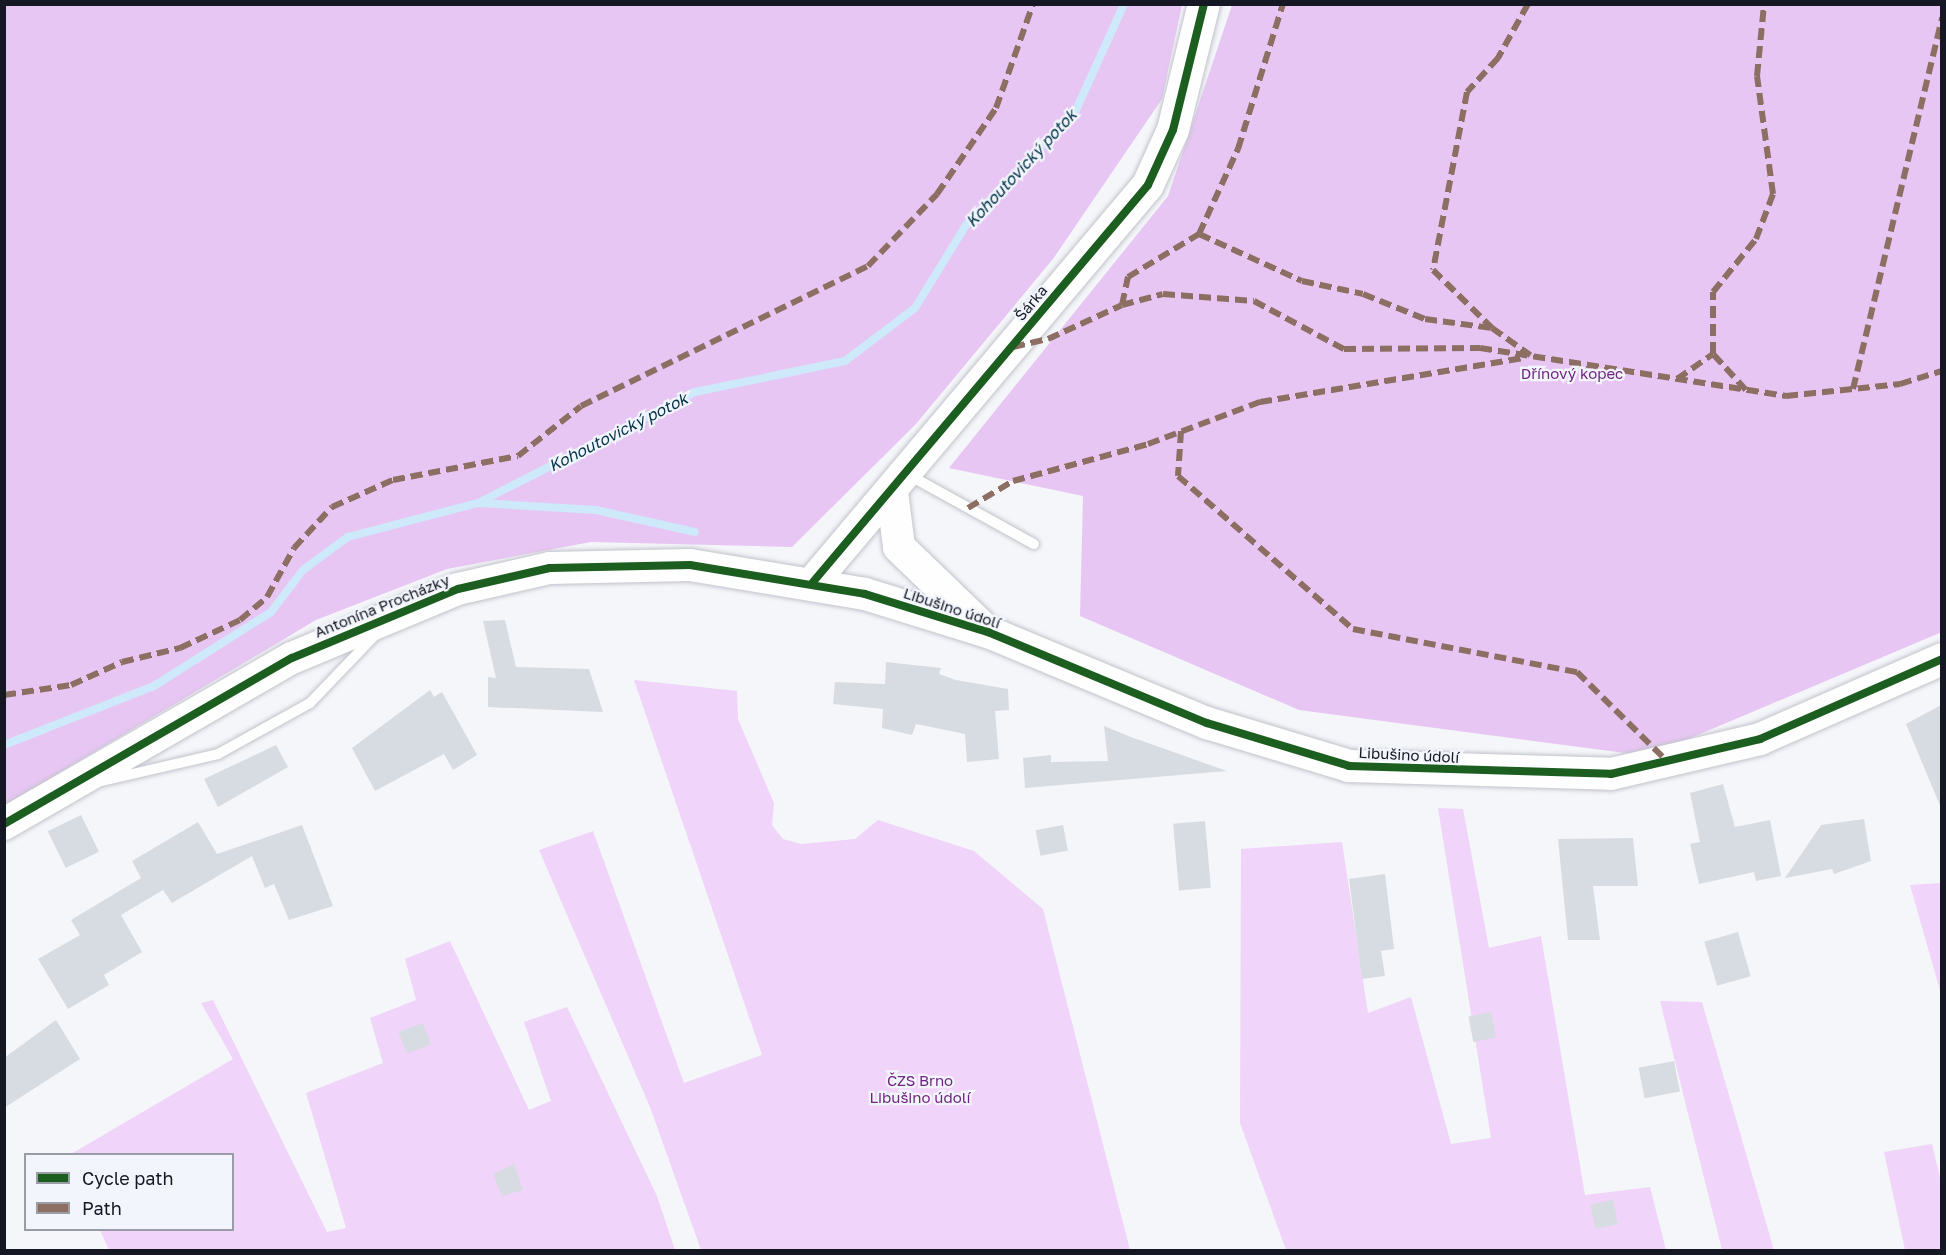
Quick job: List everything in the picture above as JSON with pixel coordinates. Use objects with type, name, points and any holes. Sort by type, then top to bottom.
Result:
[{"type":"street","name":"Šárka","points":[[813,582],[899,483],[1148,184],[1173,130],[1204,4]]},
{"type":"street","points":[[899,483],[899,547],[988,632]]},
{"type":"street","name":"Antonína Procházky","points":[[4,824],[65,786],[292,658],[392,613],[503,576],[570,566],[690,565],[813,582]]},
{"type":"street","name":"Libušino údolí","points":[[813,582],[988,632],[1207,723],[1349,766],[1611,774],[1760,738],[1941,659]]},
{"type":"lane","points":[[899,483],[1034,544]]},
{"type":"lane","points":[[65,786],[145,775],[218,754],[310,703],[355,661],[392,613]]},
{"type":"green space","points":[[4,5],[1182,5],[1162,99],[1053,259],[916,424],[792,547],[591,542],[447,569],[316,620],[5,805]]},
{"type":"green space","name":"Dřínový kopec","points":[[1232,5],[1941,5],[1942,632],[1648,756],[1299,710],[1080,616],[1083,496],[949,468],[1168,196]]},
{"type":"green space","name":"ČZS Brno Libušino údolí","points":[[634,680],[737,691],[738,719],[774,803],[772,825],[783,839],[801,844],[855,839],[878,820],[974,851],[1043,909],[1130,1250],[701,1250],[650,1107],[539,850],[593,831],[684,1083],[762,1055]]},
{"type":"green space","points":[[1438,808],[1463,809],[1489,948],[1541,936],[1585,1195],[1650,1187],[1666,1250],[1286,1250],[1240,1123],[1241,849],[1342,842],[1368,1013],[1411,997],[1451,1144],[1491,1138]]},
{"type":"green space","points":[[1942,883],[1941,994],[1910,885]]},
{"type":"green space","points":[[450,941],[529,1110],[551,1101],[524,1022],[567,1007],[657,1196],[675,1250],[109,1250],[100,1231],[234,1231],[234,1153],[73,1153],[233,1059],[201,1003],[213,1000],[327,1232],[346,1228],[306,1093],[383,1063],[370,1018],[416,1000],[405,959]]},
{"type":"green space","points":[[1660,1001],[1702,1002],[1774,1250],[1722,1250]]},
{"type":"green space","points":[[1932,1144],[1941,1181],[1941,1250],[1905,1250],[1884,1152]]},
{"type":"building","points":[[505,620],[516,667],[589,669],[603,712],[488,707],[488,677],[496,678],[483,621]]},
{"type":"building","points":[[886,662],[941,668],[939,674],[956,680],[1008,689],[1009,710],[995,711],[999,759],[967,762],[965,734],[916,724],[912,735],[882,728],[883,709],[833,704],[835,682],[885,684]]},
{"type":"building","points":[[430,690],[434,697],[442,692],[477,755],[453,770],[444,754],[375,791],[352,748]]},
{"type":"building","points":[[1941,705],[1941,808],[1906,724]]},
{"type":"building","points":[[1104,726],[1227,771],[1025,788],[1023,758],[1051,755],[1051,762],[1108,761]]},
{"type":"building","points":[[276,745],[288,767],[218,807],[204,779]]},
{"type":"building","points":[[1723,784],[1735,827],[1770,820],[1781,876],[1756,881],[1754,872],[1699,884],[1690,844],[1700,842],[1690,793]]},
{"type":"building","points":[[81,815],[99,852],[66,868],[48,831]]},
{"type":"building","points":[[1864,819],[1871,861],[1834,874],[1832,869],[1785,878],[1821,825]]},
{"type":"building","points":[[1205,821],[1211,888],[1179,891],[1173,824]]},
{"type":"building","points":[[198,822],[217,854],[302,825],[333,906],[289,920],[274,884],[265,888],[252,856],[172,903],[163,890],[121,915],[142,952],[104,975],[109,985],[68,1009],[38,959],[80,935],[71,920],[141,878],[132,861]]},
{"type":"building","points":[[1063,825],[1068,851],[1040,856],[1036,830]]},
{"type":"building","points":[[1633,838],[1638,886],[1593,886],[1600,940],[1568,940],[1558,839]]},
{"type":"building","points":[[1385,874],[1394,949],[1381,951],[1385,976],[1362,979],[1349,879]]},
{"type":"building","points":[[1738,932],[1751,976],[1717,986],[1704,942]]},
{"type":"building","points":[[1491,1012],[1496,1038],[1473,1042],[1468,1016]]},
{"type":"building","points":[[56,1020],[80,1059],[4,1108],[4,1058]]},
{"type":"building","points":[[423,1023],[431,1045],[406,1054],[399,1032]]},
{"type":"building","points":[[1674,1061],[1680,1091],[1645,1098],[1639,1068]]},
{"type":"building","points":[[514,1164],[523,1190],[502,1196],[493,1174]]},
{"type":"building","points":[[1613,1200],[1618,1225],[1595,1229],[1590,1204]]},
{"type":"waterway","name":"Kohoutovický potok","points":[[4,745],[154,686],[271,612],[303,570],[348,537],[478,503],[695,392],[845,361],[915,308],[966,225],[1076,110],[1124,4]]},
{"type":"waterway","points":[[479,503],[596,510],[695,532]]},
{"type":"marked path","points":[[4,695],[71,685],[122,662],[180,648],[240,620],[267,597],[294,548],[332,507],[393,480],[518,456],[581,406],[868,266],[937,194],[996,108],[1033,4]]},
{"type":"marked path","points":[[1199,234],[1238,149],[1283,4]]},
{"type":"marked path","points":[[1528,4],[1498,58],[1467,92],[1433,270],[1492,328],[1530,355]]},
{"type":"marked path","points":[[1746,390],[1713,354],[1713,292],[1756,239],[1773,194],[1757,76],[1764,4]]},
{"type":"marked path","points":[[1853,389],[1942,18]]},
{"type":"marked path","points":[[1122,305],[1128,277],[1199,234],[1302,281],[1363,294],[1425,319],[1492,328]]},
{"type":"marked path","points":[[1013,347],[1048,339],[1122,305],[1163,294],[1254,301],[1344,349],[1480,348],[1786,396],[1900,384],[1942,371]]},
{"type":"marked path","points":[[1677,379],[1713,354]]},
{"type":"marked path","points":[[968,508],[1013,481],[1148,444],[1260,402],[1523,358]]},
{"type":"marked path","points":[[1181,431],[1178,476],[1353,629],[1577,672],[1667,761]]},
{"type":"cycle path","points":[[813,582],[1148,185],[1173,130],[1204,4]]},
{"type":"cycle path","points":[[4,824],[292,658],[458,589],[550,568],[690,565],[865,594],[988,632],[1207,723],[1349,766],[1611,774],[1760,739],[1942,659]]}]
